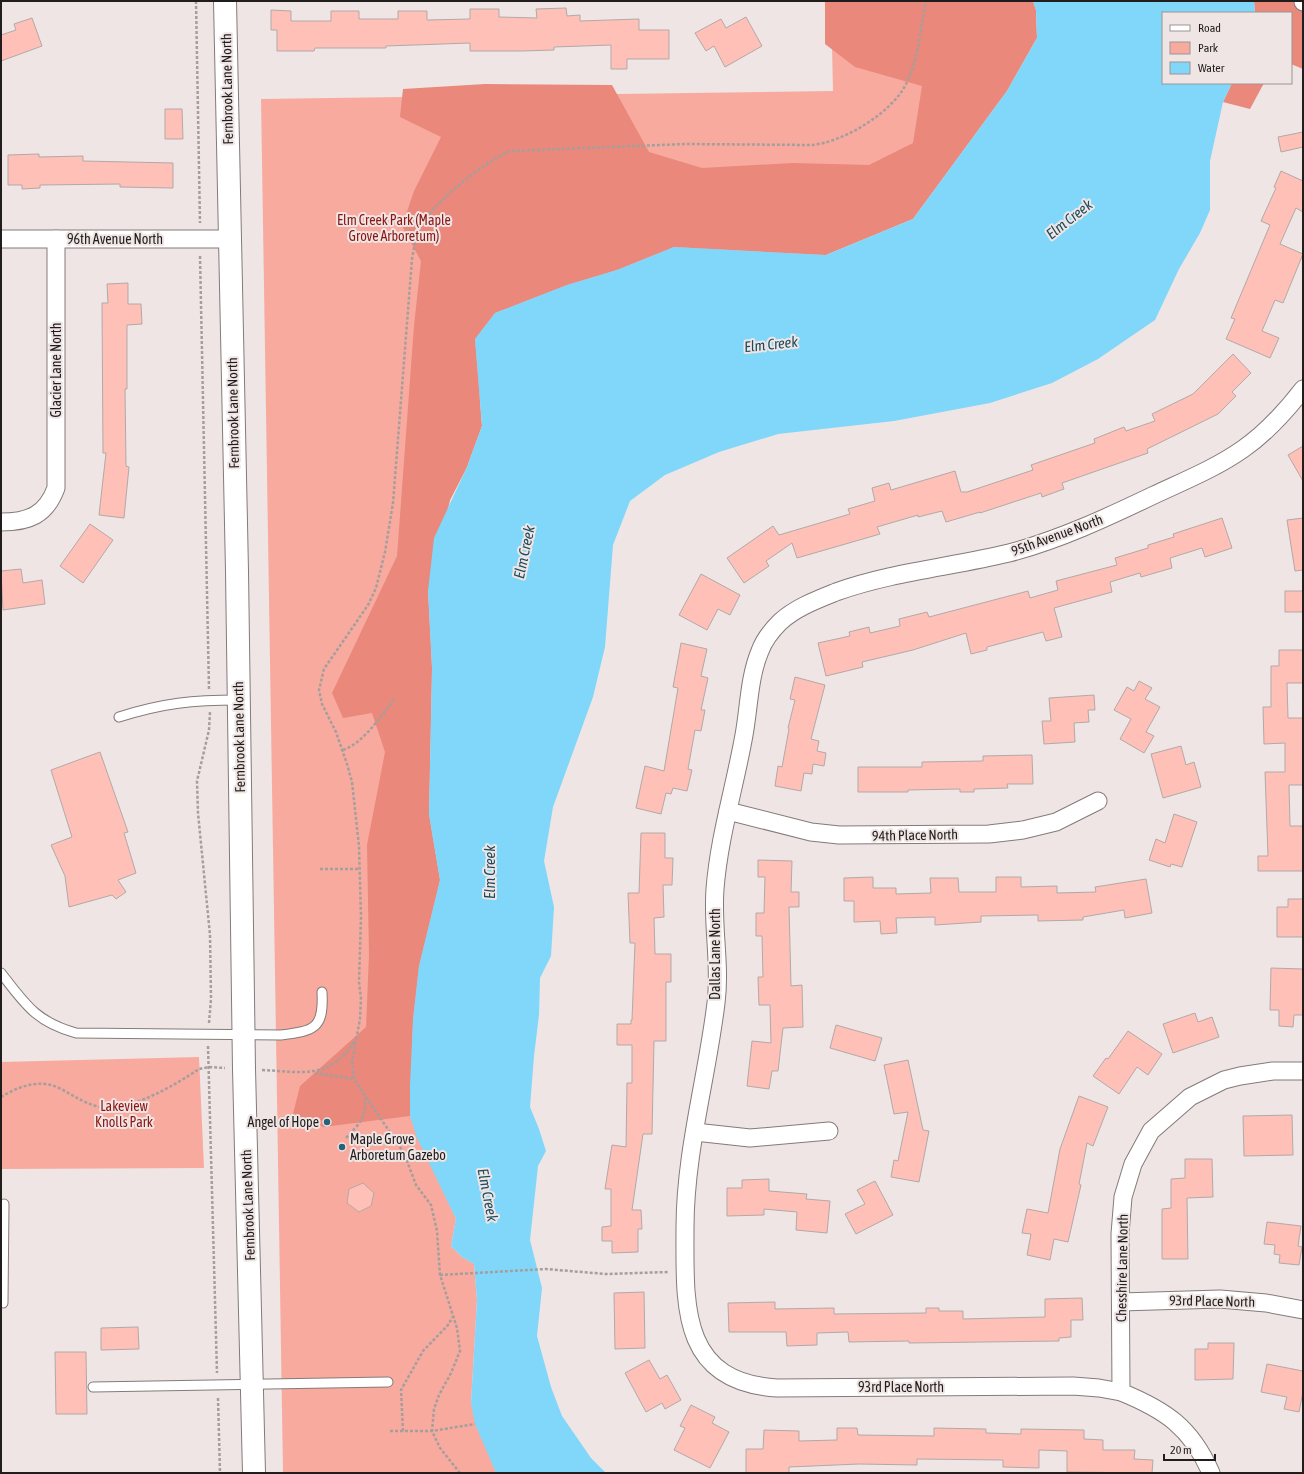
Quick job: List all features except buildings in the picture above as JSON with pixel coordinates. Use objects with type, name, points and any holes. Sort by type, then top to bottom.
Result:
[{"type":"street","name":"Fernbrook Lane North","points":[[225,1],[244,1033],[254,1473]]},
{"type":"street","name":"96th Avenue North","points":[[1,239],[229,239]]},
{"type":"street","name":"Glacier Lane North","points":[[1,522],[28,519],[41,512],[51,501],[56,488],[56,239]]},
{"type":"street","name":"95th Avenue North","points":[[782,621],[797,610],[819,599],[853,586],[897,574],[1011,552],[1041,543],[1115,513],[1216,465],[1241,450],[1259,437],[1279,417],[1303,389]]},
{"type":"street","name":"Dallas Lane North","points":[[697,1343],[687,1303],[685,1272],[687,1189],[694,1132],[717,1000],[715,890],[720,846],[745,734],[755,667],[760,649],[769,635],[782,621]]},
{"type":"street","name":"94th Place North","points":[[728,811],[811,832],[839,836],[989,834],[1023,830],[1056,822],[1098,801]]},
{"type":"street","name":"Chesshire Lane North","points":[[1121,1392],[1120,1234],[1123,1198],[1140,1150],[1151,1131],[1177,1107],[1206,1088],[1224,1080],[1240,1076],[1273,1071],[1303,1071]]},
{"type":"street","points":[[694,1132],[750,1138],[829,1131]]},
{"type":"street","name":"93rd Place North","points":[[1121,1302],[1220,1299],[1266,1303],[1303,1310]]},
{"type":"street","name":"93rd Place North","points":[[697,1343],[708,1359],[719,1370],[736,1380],[756,1387],[1073,1386],[1099,1388],[1121,1392]]},
{"type":"street","points":[[1121,1392],[1149,1403],[1168,1414],[1195,1444],[1211,1473]]},
{"type":"lane","points":[[119,717],[151,707],[183,702],[239,700]]},
{"type":"lane","points":[[1,973],[25,1004],[39,1017],[57,1028],[76,1034],[301,1033],[316,1026],[322,1015],[322,992]]},
{"type":"lane","points":[[3,1303],[4,1204]]},
{"type":"lane","points":[[93,1387],[388,1382]]},
{"type":"path","points":[[196,1],[200,183],[199,239],[209,700],[209,730],[197,781],[198,813],[210,935],[211,999],[209,1067],[220,1473]]},
{"type":"path","points":[[460,1473],[440,1448],[432,1431],[434,1409],[439,1395],[452,1373],[460,1351],[457,1328],[452,1317],[440,1275],[437,1231],[431,1205],[416,1185],[404,1153],[354,1078],[352,1062],[360,1019],[361,998],[359,982],[361,917],[359,846],[352,782],[343,750],[322,704],[318,690],[320,681],[333,656],[358,622],[368,605],[376,588],[382,567],[393,503],[414,245],[419,229],[428,214],[480,168],[497,156],[516,149],[686,144],[811,145],[823,144],[840,139],[856,131],[881,113],[906,85],[918,50],[926,1]]},
{"type":"path","points":[[343,750],[351,747],[363,736],[395,699]]},
{"type":"path","points":[[320,869],[359,869]]},
{"type":"path","points":[[313,1072],[326,1068],[339,1060],[348,1052],[356,1039]]},
{"type":"path","points":[[1,1097],[16,1088],[36,1084],[48,1084],[60,1088],[80,1100],[100,1107],[125,1105],[144,1098],[199,1069],[209,1067],[220,1068]]},
{"type":"path","points":[[264,1070],[313,1072],[354,1078]]},
{"type":"path","points":[[346,1138],[360,1122],[366,1112],[365,1096]]},
{"type":"path","points":[[440,1275],[546,1269],[606,1274],[685,1272]]},
{"type":"path","points":[[403,1431],[401,1390],[423,1351],[449,1324],[452,1317]]},
{"type":"path","points":[[390,1432],[432,1431],[475,1424]]},
{"type":"green space","name":"Elm Creek Park (Maple Grove Arboretum)","points":[[831,1],[1033,1],[826,255],[617,270],[495,313],[467,467],[450,500],[428,591],[432,668],[429,814],[440,880],[413,1020],[410,1116],[456,1219],[451,1246],[462,1257],[474,1264],[477,1300],[471,1403],[496,1473],[283,1473],[261,99],[833,91]]},
{"type":"green space","name":"Lakeview Knolls Park","points":[[199,1057],[204,1168],[1,1169],[1,1062]]},
{"type":"shaded area","points":[[825,1],[1033,1],[1036,10],[1037,38],[1007,91],[913,219],[826,255],[674,247],[617,270],[567,285],[495,313],[475,339],[482,426],[467,467],[450,500],[428,591],[432,668],[429,814],[440,880],[419,966],[413,1020],[410,1116],[323,1127],[293,1114],[300,1086],[366,1027],[369,955],[367,845],[385,752],[372,713],[343,718],[332,693],[397,556],[414,326],[421,261],[402,226],[414,191],[441,137],[400,117],[403,89],[485,84],[612,85],[649,152],[702,168],[793,163],[869,165],[913,143],[922,86],[855,67],[825,44]]},
{"type":"shaded area","points":[[1254,1],[1303,1],[1303,69],[1292,64],[1292,12],[1255,12]]},
{"type":"shaded area","points":[[1232,84],[1263,84],[1250,109],[1223,102]]},
{"type":"water","name":"Elm Creek","points":[[1033,1],[1254,1],[1255,12],[1162,12],[1162,84],[1232,84],[1223,102],[1210,161],[1210,210],[1200,233],[1179,269],[1155,320],[1098,359],[1052,383],[990,403],[894,421],[778,434],[719,452],[665,475],[630,501],[613,545],[605,647],[593,697],[553,807],[544,861],[554,907],[551,956],[540,978],[539,1015],[530,1107],[546,1151],[538,1166],[530,1240],[542,1288],[537,1336],[551,1387],[562,1416],[591,1458],[606,1473],[496,1473],[475,1424],[471,1403],[477,1300],[474,1264],[462,1257],[451,1246],[456,1219],[417,1138],[410,1116],[413,1020],[419,966],[440,880],[429,815],[432,668],[428,591],[434,538],[467,467],[482,426],[475,339],[495,313],[567,285],[617,270],[674,247],[826,255],[913,219],[1007,91],[1037,38],[1036,10]]},
{"type":"place","name":"Angel of Hope","points":[[327,1122]]},
{"type":"place","name":"Maple Grove Arboretum Gazebo","points":[[342,1147]]}]
